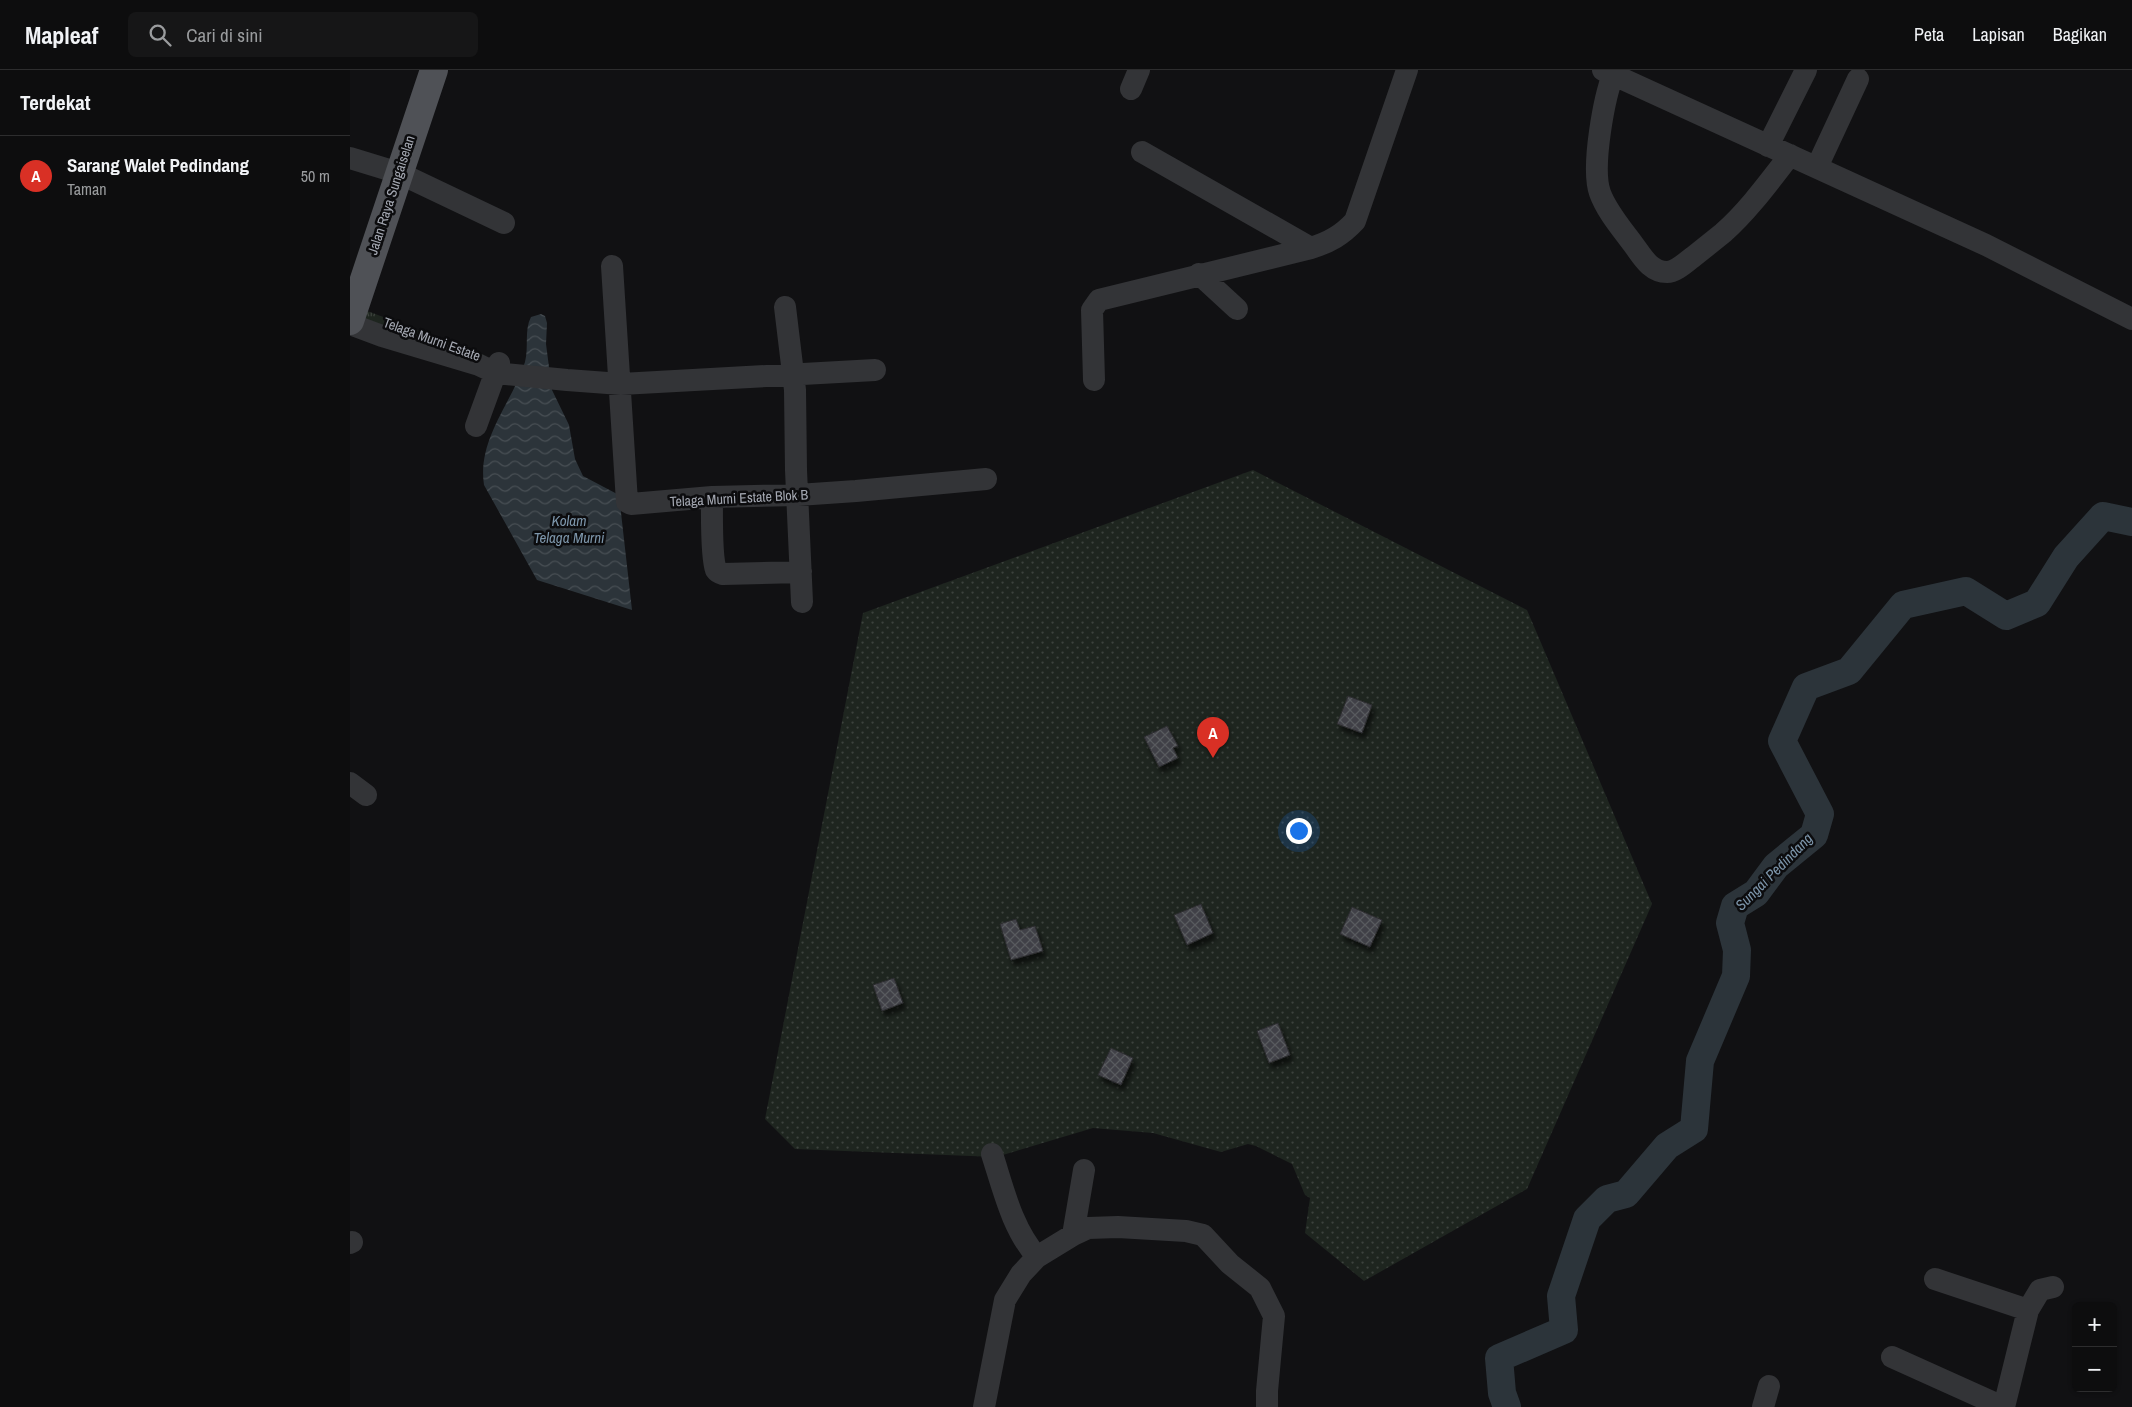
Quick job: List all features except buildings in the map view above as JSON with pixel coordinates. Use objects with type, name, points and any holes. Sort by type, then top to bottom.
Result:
[{"type":"main road","name":"Jalan Raya Sungaiselan","points":[[352,318],[434,70]]},
{"type":"street","points":[[1094,380],[1092,310],[1100,300],[1199,274],[1311,248],[1330,242],[1344,233],[1355,221],[1407,70]]},
{"type":"street","points":[[1768,146],[1806,70]]},
{"type":"street","points":[[1790,156],[1755,199],[1724,232],[1682,265],[1669,272],[1657,271],[1646,263],[1609,210],[1600,194],[1596,179],[1596,163],[1610,72],[1986,245],[2132,319]]},
{"type":"street","points":[[1817,167],[1858,79]]},
{"type":"street","points":[[1142,152],[1311,248]]},
{"type":"street","points":[[350,158],[399,173],[504,223]]},
{"type":"street","points":[[612,266],[620,384]]},
{"type":"street","points":[[1199,274],[1237,309]]},
{"type":"street","points":[[785,307],[793,374],[802,602]]},
{"type":"street","name":"Telaga Murni Estate","points":[[352,318],[373,317],[505,370],[567,380],[620,384],[875,370]]},
{"type":"street","points":[[476,426],[505,370]]},
{"type":"street","name":"Telaga Murni Estate Blok B","points":[[620,384],[625,496],[627,502],[631,504],[712,497],[798,495],[856,491],[986,479]]},
{"type":"street","points":[[712,497],[714,556],[718,572],[723,574],[801,572]]},
{"type":"street","points":[[992,1154],[1010,1213],[1026,1245],[1037,1258]]},
{"type":"street","points":[[1073,1235],[1084,1170]]},
{"type":"street","points":[[984,1407],[1005,1300],[1021,1274],[1037,1258],[1073,1235],[1088,1228],[1118,1227],[1186,1231],[1203,1235],[1230,1264],[1260,1288],[1274,1316],[1267,1407]]},
{"type":"street","points":[[1935,1279],[2028,1310]]},
{"type":"street","points":[[1892,1356],[2004,1407],[2028,1310],[2040,1290],[2053,1287]]},
{"type":"green space","points":[[354,306],[487,356],[384,331],[350,309]]},
{"type":"green space","points":[[1253,470],[1527,610],[1652,904],[1527,1189],[1364,1281],[1305,1233],[1310,1198],[1305,1195],[1292,1164],[1248,1144],[1221,1152],[1153,1133],[1093,1128],[996,1157],[795,1149],[765,1119],[863,613]]},
{"type":"water","name":"Kolam Telaga Murni","points":[[541,314],[545,316],[547,323],[546,344],[552,390],[569,425],[575,459],[583,476],[619,495],[632,610],[537,580],[484,485],[483,468],[490,437],[525,362],[527,333],[531,317]]},
{"type":"waterway","name":"Sungai Pedindang","points":[[1507,1407],[1502,1393],[1499,1358],[1564,1330],[1561,1296],[1587,1219],[1607,1199],[1626,1194],[1667,1146],[1694,1129],[1700,1061],[1736,976],[1737,950],[1730,923],[1735,906],[1756,893],[1776,866],[1814,835],[1820,814],[1782,741],[1806,687],[1849,671],[1903,605],[1966,591],[2006,616],[2037,603],[2066,557],[2103,516],[2132,522]]},
{"type":"place","name":"Sarang Walet Pedindang","points":[[1213,758]]}]
